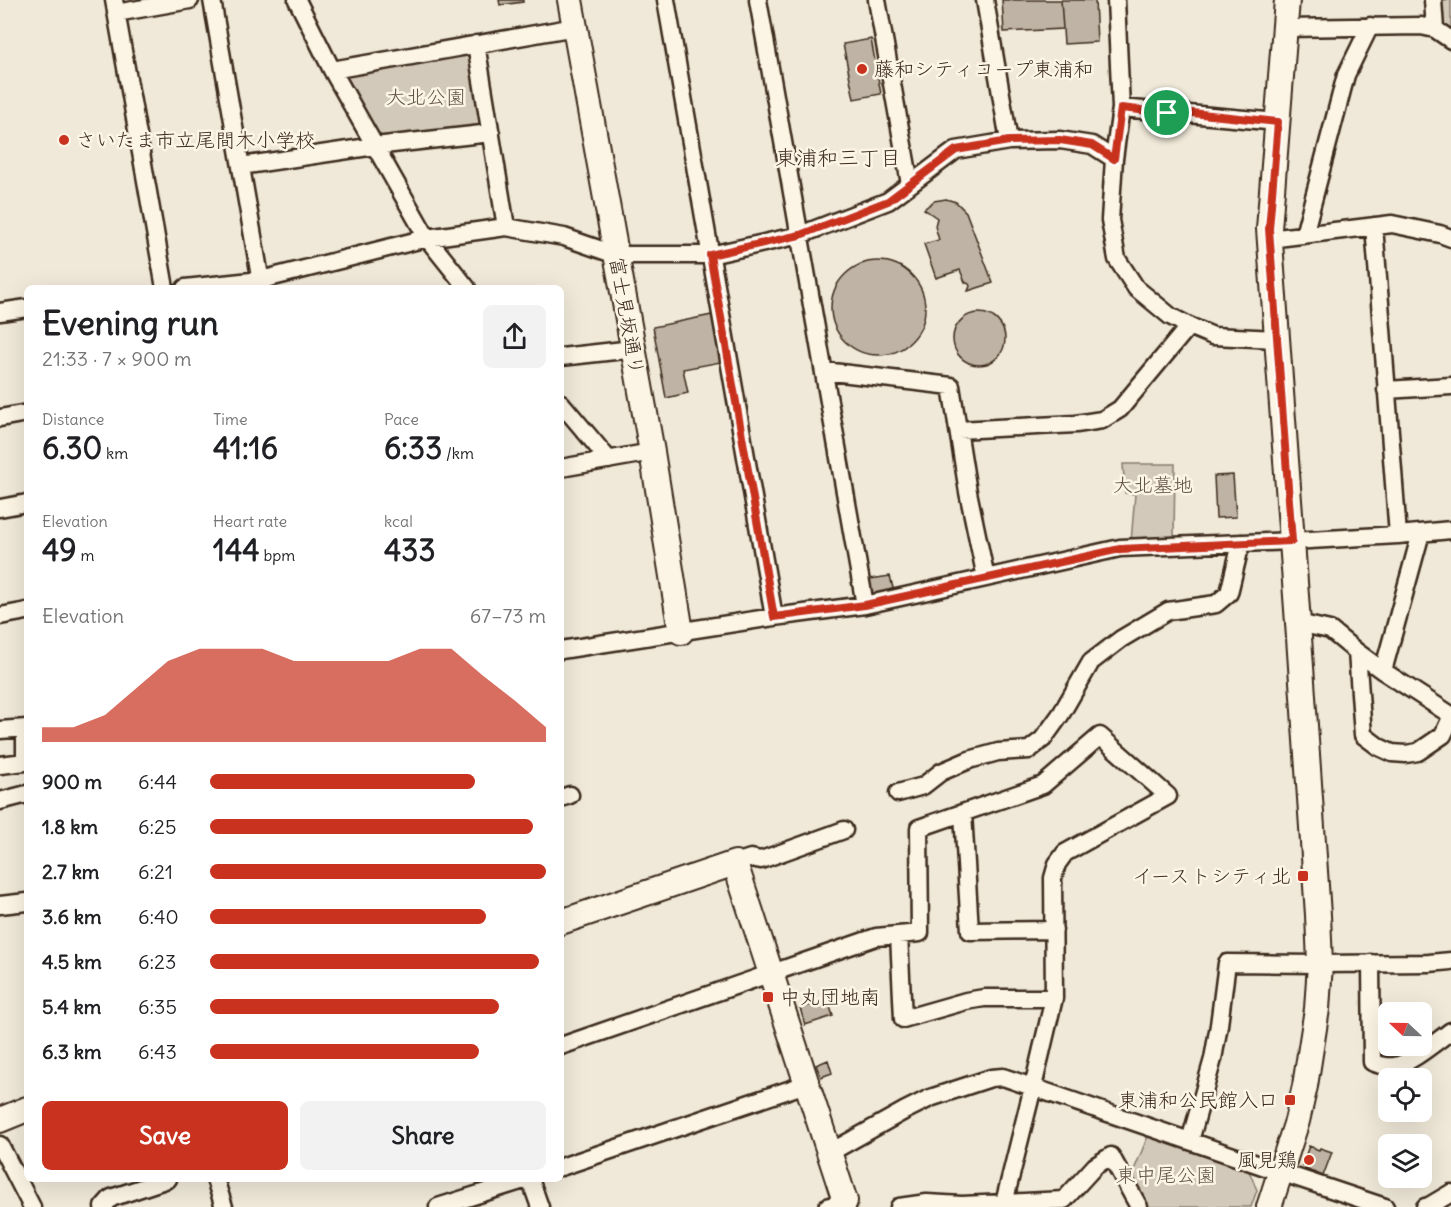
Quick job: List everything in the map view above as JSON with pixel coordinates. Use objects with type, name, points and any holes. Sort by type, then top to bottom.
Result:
[{"type":"street","points":[[164,285],[115,6],[190,0]]},
{"type":"street","points":[[212,0],[262,284]]},
{"type":"street","points":[[297,0],[332,70],[427,238],[465,285]]},
{"type":"street","name":"富士見坂通り","points":[[570,0],[652,452],[681,632]]},
{"type":"street","points":[[666,0],[774,617]]},
{"type":"street","points":[[758,0],[865,605]]},
{"type":"street","points":[[877,0],[910,184]]},
{"type":"street","points":[[985,0],[1009,141]]},
{"type":"street","points":[[1116,0],[1121,108],[1114,159],[1110,220],[1117,259],[1136,288],[1170,316],[1189,326],[1213,336],[1277,339]]},
{"type":"street","points":[[1269,1207],[1297,1121],[1305,1086],[1317,1009],[1320,964],[1298,622],[1269,239],[1287,0]]},
{"type":"street","points":[[1433,0],[1435,29]]},
{"type":"street","points":[[1304,235],[1346,75],[1370,26]]},
{"type":"street","points":[[1285,28],[1421,26],[1435,29],[1451,40]]},
{"type":"street","points":[[332,70],[575,27]]},
{"type":"street","points":[[476,45],[506,227]]},
{"type":"street","points":[[1121,108],[1278,122]]},
{"type":"street","points":[[241,166],[375,146],[491,133]]},
{"type":"street","points":[[243,285],[262,284],[427,238],[506,227],[564,237],[616,255],[710,255],[800,235],[888,201],[956,150],[1009,141],[1060,140],[1092,145],[1114,159]]},
{"type":"street","points":[[1269,239],[1392,224],[1451,238]]},
{"type":"street","points":[[1374,226],[1398,535]]},
{"type":"street","points":[[0,312],[24,308]]},
{"type":"street","points":[[958,430],[1076,424],[1102,420],[1120,409],[1189,326]]},
{"type":"street","points":[[564,357],[633,350]]},
{"type":"street","points":[[824,371],[951,386],[968,492],[986,578]]},
{"type":"street","points":[[1386,390],[1451,386]]},
{"type":"street","points":[[564,407],[609,460]]},
{"type":"street","points":[[0,418],[24,414]]},
{"type":"street","points":[[564,468],[652,452]]},
{"type":"street","points":[[0,508],[24,504]]},
{"type":"street","points":[[564,650],[865,605],[1120,549],[1398,535],[1451,530]]},
{"type":"street","points":[[1383,671],[1421,533]]},
{"type":"street","points":[[898,793],[923,786],[941,772],[969,760],[998,752],[1029,750],[1043,739],[1055,722],[1091,662],[1121,639],[1168,611],[1216,604],[1229,593],[1241,543]]},
{"type":"street","points":[[0,616],[24,612]]},
{"type":"street","points":[[1298,622],[1330,630],[1383,671],[1451,716],[1443,735],[1418,752],[1407,754],[1392,753],[1378,747],[1363,735],[1357,652]]},
{"type":"street","points":[[0,730],[24,728]]},
{"type":"street","points":[[564,1045],[876,937],[920,933],[919,828],[1043,785],[1100,736],[1168,796],[1065,853],[1057,864],[1053,878],[1054,998],[1004,1203]]},
{"type":"street","points":[[0,765],[24,762]]},
{"type":"street","points":[[0,801],[24,795]]},
{"type":"street","points":[[963,813],[970,931],[1054,930]]},
{"type":"street","points":[[564,921],[735,863],[752,858],[761,860],[844,830]]},
{"type":"street","points":[[735,863],[829,1153],[840,1205]]},
{"type":"street","points":[[0,905],[24,902]]},
{"type":"street","points":[[899,935],[903,1019],[984,998],[1054,998]]},
{"type":"street","points":[[1190,1141],[1213,1059],[1227,963],[1320,964],[1451,961]]},
{"type":"street","points":[[1371,963],[1372,1062],[1382,1066],[1396,1066],[1408,1061],[1451,1031]]},
{"type":"street","points":[[829,1153],[930,1098],[991,1078],[1003,1077],[1374,1205]]},
{"type":"street","points":[[564,1166],[806,1084]]},
{"type":"street","points":[[0,1120],[24,1110]]},
{"type":"street","points":[[0,1145],[32,1207]]},
{"type":"street","points":[[904,1206],[927,1203],[962,1205],[1064,1203],[1095,1166],[1111,1156],[1139,1207]]},
{"type":"street","points":[[103,1207],[111,1198],[159,1182]]},
{"type":"street","points":[[216,1182],[224,1207]]},
{"type":"street","points":[[438,1207],[518,1182]]},
{"type":"street","points":[[529,1182],[540,1207]]},
{"type":"street","points":[[1428,1207],[1451,1192]]},
{"type":"green space","points":[[1439,0],[1451,0],[1451,34],[1440,22]]},
{"type":"green space","name":"大北公園","points":[[464,53],[469,57],[480,119],[477,129],[381,140],[344,80],[345,75]]},
{"type":"green space","name":"大北墓地","points":[[1123,464],[1175,464],[1174,539],[1131,542],[1135,494],[1125,493]]},
{"type":"green space","name":"東中尾公園","points":[[1148,1136],[1249,1171],[1257,1190],[1251,1207],[1145,1207],[1130,1180]]},
{"type":"building","points":[[499,0],[523,0],[523,2],[500,5]]},
{"type":"building","points":[[1002,0],[1061,0],[1063,29],[1004,32]]},
{"type":"building","points":[[1061,0],[1095,0],[1097,42],[1064,44]]},
{"type":"building","name":"藤和シティコープ東浦和","points":[[871,39],[881,94],[854,99],[843,44]]},
{"type":"building","points":[[946,199],[956,202],[966,212],[993,283],[968,291],[970,286],[965,282],[960,270],[936,278],[924,244],[939,240],[935,226],[937,218],[924,209],[934,201]]},
{"type":"building","points":[[878,261],[896,265],[911,275],[921,290],[925,308],[921,326],[911,341],[896,351],[878,355],[860,351],[845,341],[835,326],[831,308],[835,290],[845,275],[860,265]]},
{"type":"building","points":[[974,313],[984,313],[998,320],[1005,339],[998,358],[984,365],[974,365],[964,361],[957,354],[953,344],[953,334],[957,324],[964,317]]},
{"type":"building","points":[[712,315],[721,362],[683,369],[688,393],[666,398],[653,327]]},
{"type":"building","points":[[1233,475],[1236,517],[1216,518],[1214,476]]},
{"type":"building","points":[[890,576],[894,592],[877,595],[871,591],[870,579]]},
{"type":"building","points":[[828,1000],[833,1016],[805,1025],[800,1008]]},
{"type":"building","points":[[828,1060],[832,1073],[821,1077],[816,1065]]},
{"type":"building","points":[[1309,1146],[1332,1152],[1323,1176],[1305,1169],[1306,1167],[1302,1165]]},
{"type":"place","name":"藤和シティコープ東浦和","points":[[862,69]]},
{"type":"place","name":"さいたま市立尾間木小学校","points":[[64,140]]},
{"type":"place","name":"イーストシティ北","points":[[1303,876]]},
{"type":"place","name":"中丸団地南","points":[[768,997]]},
{"type":"place","name":"東浦和公民館入口","points":[[1290,1100]]},
{"type":"place","name":"風見鶏","points":[[1309,1160]]},
{"type":"district","name":"東浦和三丁目","points":[[838,158]]},
{"type":"route","points":[[1121,108],[1167,113],[1192,113],[1278,122],[1269,229],[1292,541],[1120,549],[865,605],[774,617],[710,255],[800,235],[888,201],[956,150],[1009,141],[1060,140],[1092,145],[1114,159],[1121,108]]}]
